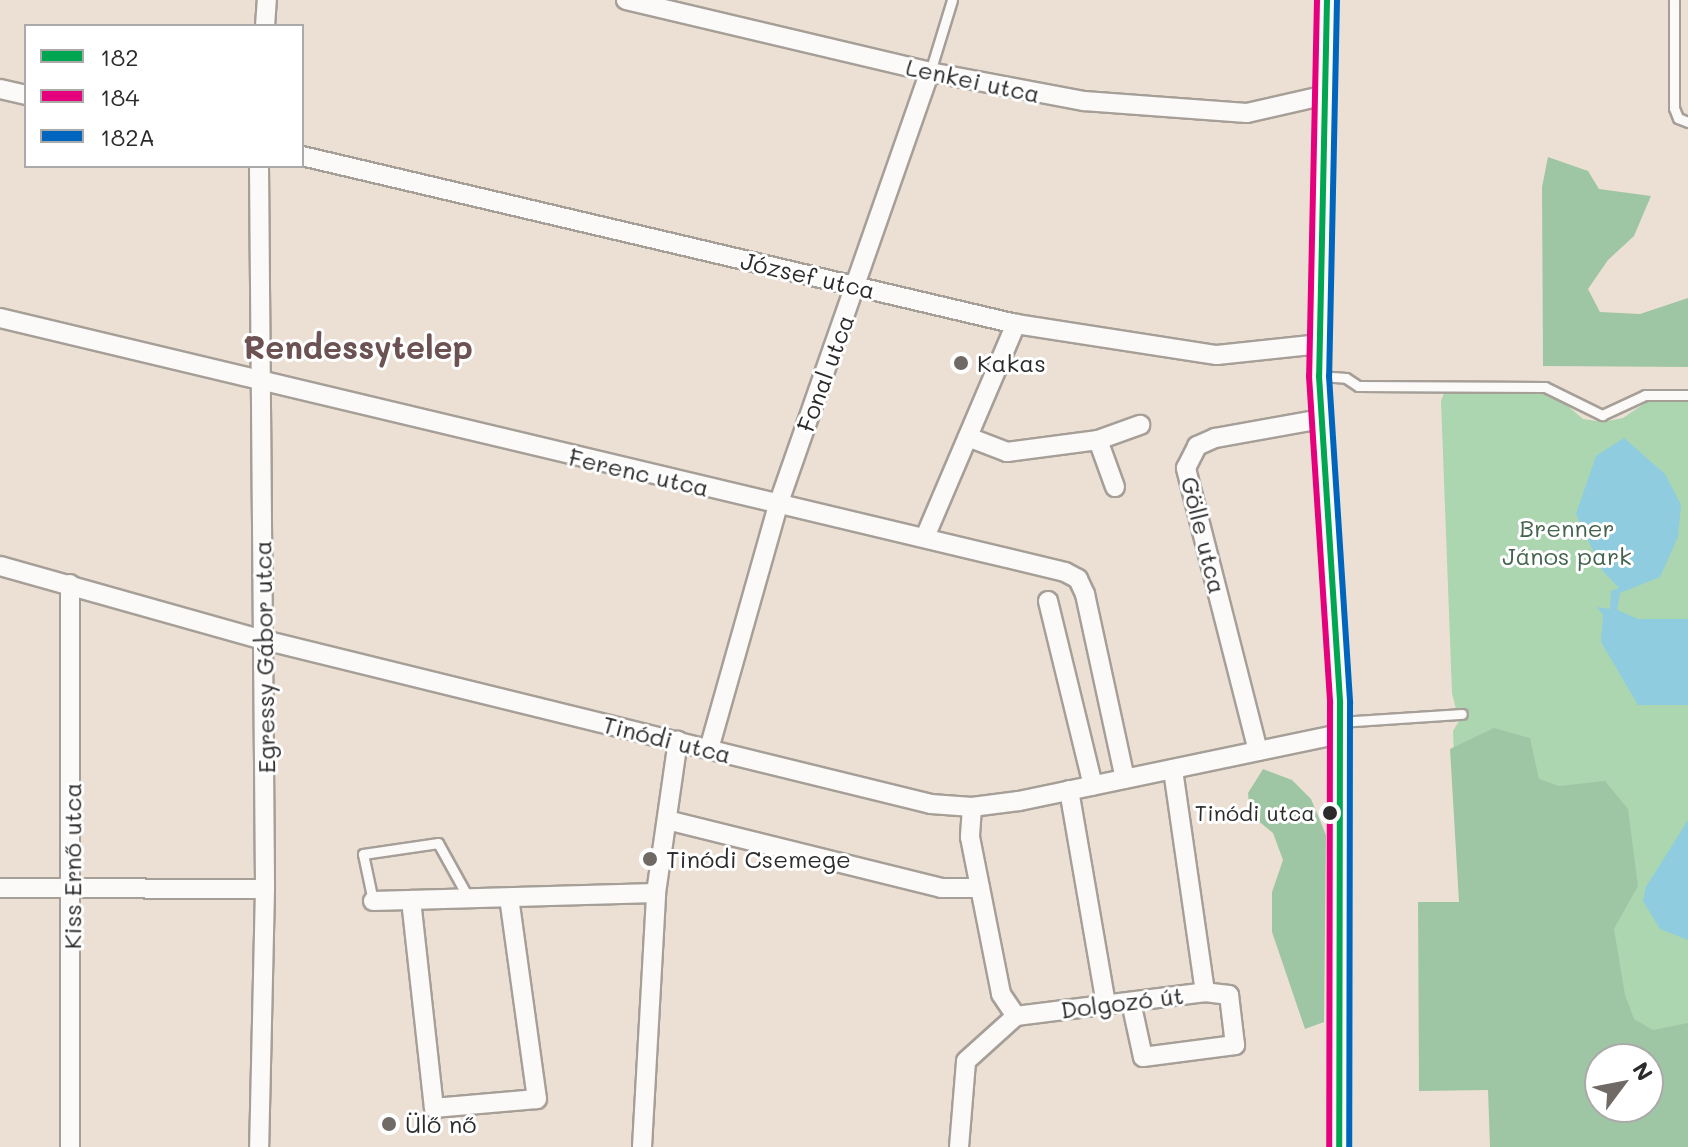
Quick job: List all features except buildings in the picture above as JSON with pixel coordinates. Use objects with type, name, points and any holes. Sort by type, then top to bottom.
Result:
[{"type":"street","points":[[265,24],[267,0]]},
{"type":"street","name":"Lenkei utca","points":[[626,0],[930,72],[1084,101],[1247,113],[1326,95]]},
{"type":"street","points":[[1327,0],[1319,376],[1340,728],[1339,1147]]},
{"type":"street","name":"Fonal utca","points":[[709,749],[778,505],[930,72]]},
{"type":"street","points":[[0,89],[24,95]]},
{"type":"street","name":"József utca","points":[[304,156],[1016,324],[1217,355],[1320,344]]},
{"type":"street","name":"Egressy Gábor utca","points":[[259,168],[265,889],[259,1147]]},
{"type":"street","name":"Ferenc utca","points":[[0,318],[778,505],[925,537],[1078,579],[1125,779]]},
{"type":"street","points":[[925,537],[1016,324]]},
{"type":"street","name":"Gölle utca","points":[[1258,751],[1186,468],[1197,446],[1215,438],[1321,419]]},
{"type":"street","points":[[968,437],[1007,452],[1098,440],[1140,425]]},
{"type":"street","points":[[1098,440],[1115,487]]},
{"type":"street","name":"Tinódi utca","points":[[0,566],[264,640],[931,804],[972,807],[1093,786],[1258,751],[1340,728]]},
{"type":"street","name":"Kiss Ernő utca","points":[[70,584],[73,887],[70,1147]]},
{"type":"street","points":[[1048,601],[1093,786]]},
{"type":"street","points":[[642,1147],[656,893],[678,741]]},
{"type":"street","name":"Dolgozó út","points":[[1016,1016],[1205,992],[1173,769]]},
{"type":"street","points":[[1069,790],[1106,1005]]},
{"type":"street","points":[[959,1147],[966,1061],[1016,1016],[1001,994],[970,837],[972,807]]},
{"type":"street","points":[[667,820],[941,888],[980,888]]},
{"type":"street","points":[[0,888],[265,889]]},
{"type":"street","points":[[373,901],[656,893]]},
{"type":"street","points":[[411,900],[434,1108],[537,1099],[509,898]]},
{"type":"street","points":[[1131,1002],[1143,1057],[1235,1045],[1229,995],[1205,992]]},
{"type":"lane","name":"Fonal utca","points":[[930,72],[952,0]]},
{"type":"lane","points":[[1674,0],[1674,108],[1678,118],[1688,122]]},
{"type":"lane","points":[[1319,376],[1346,378],[1358,386],[1545,387],[1602,415],[1645,395],[1688,395]]},
{"type":"lane","points":[[1340,728],[1462,714]]},
{"type":"lane","points":[[373,901],[363,854],[438,843],[469,899]]},
{"type":"green space","points":[[1548,157],[1588,171],[1599,189],[1651,196],[1634,236],[1608,260],[1588,289],[1600,312],[1640,314],[1688,298],[1688,367],[1543,366],[1542,187]]},
{"type":"green space","name":"Brenner János park","points":[[1538,392],[1556,396],[1583,419],[1603,422],[1623,418],[1654,397],[1688,398],[1688,1147],[1610,1123],[1664,1123],[1664,1043],[1584,1043],[1584,1115],[1492,1087],[1460,906],[1453,731],[1459,721],[1452,693],[1441,401],[1444,393]]},
{"type":"green space","points":[[1494,728],[1530,738],[1539,779],[1559,786],[1605,781],[1628,809],[1638,886],[1614,929],[1625,995],[1634,1019],[1653,1030],[1688,1023],[1688,1147],[1490,1147],[1488,1090],[1419,1091],[1418,902],[1459,902],[1450,749]]},
{"type":"green space","points":[[1263,769],[1292,780],[1311,799],[1326,835],[1324,1022],[1305,1029],[1272,932],[1272,892],[1283,860],[1273,833],[1250,814],[1248,793]]},
{"type":"water","points":[[1624,438],[1665,474],[1681,505],[1678,537],[1660,577],[1620,593],[1617,610],[1638,619],[1688,619],[1688,705],[1638,705],[1601,642],[1603,615],[1597,607],[1610,609],[1611,591],[1619,588],[1602,570],[1576,514],[1596,456]]},
{"type":"water","points":[[1688,820],[1688,940],[1660,929],[1643,901],[1646,887]]},
{"type":"transit line","name":"184","points":[[1317,0],[1309,376],[1330,703],[1329,1147]]},
{"type":"transit line","name":"182","points":[[1327,0],[1319,376],[1340,703],[1339,1147]]},
{"type":"transit line","name":"182A","points":[[1337,0],[1329,376],[1350,703],[1349,1147]]},
{"type":"place","name":"Kakas","points":[[961,363]]},
{"type":"place","name":"Tinódi utca","points":[[1330,813]]},
{"type":"place","name":"Tinódi Csemege","points":[[650,859]]},
{"type":"place","name":"Ülő nő","points":[[389,1124]]},
{"type":"district","name":"Rendessytelep","points":[[358,346]]}]
